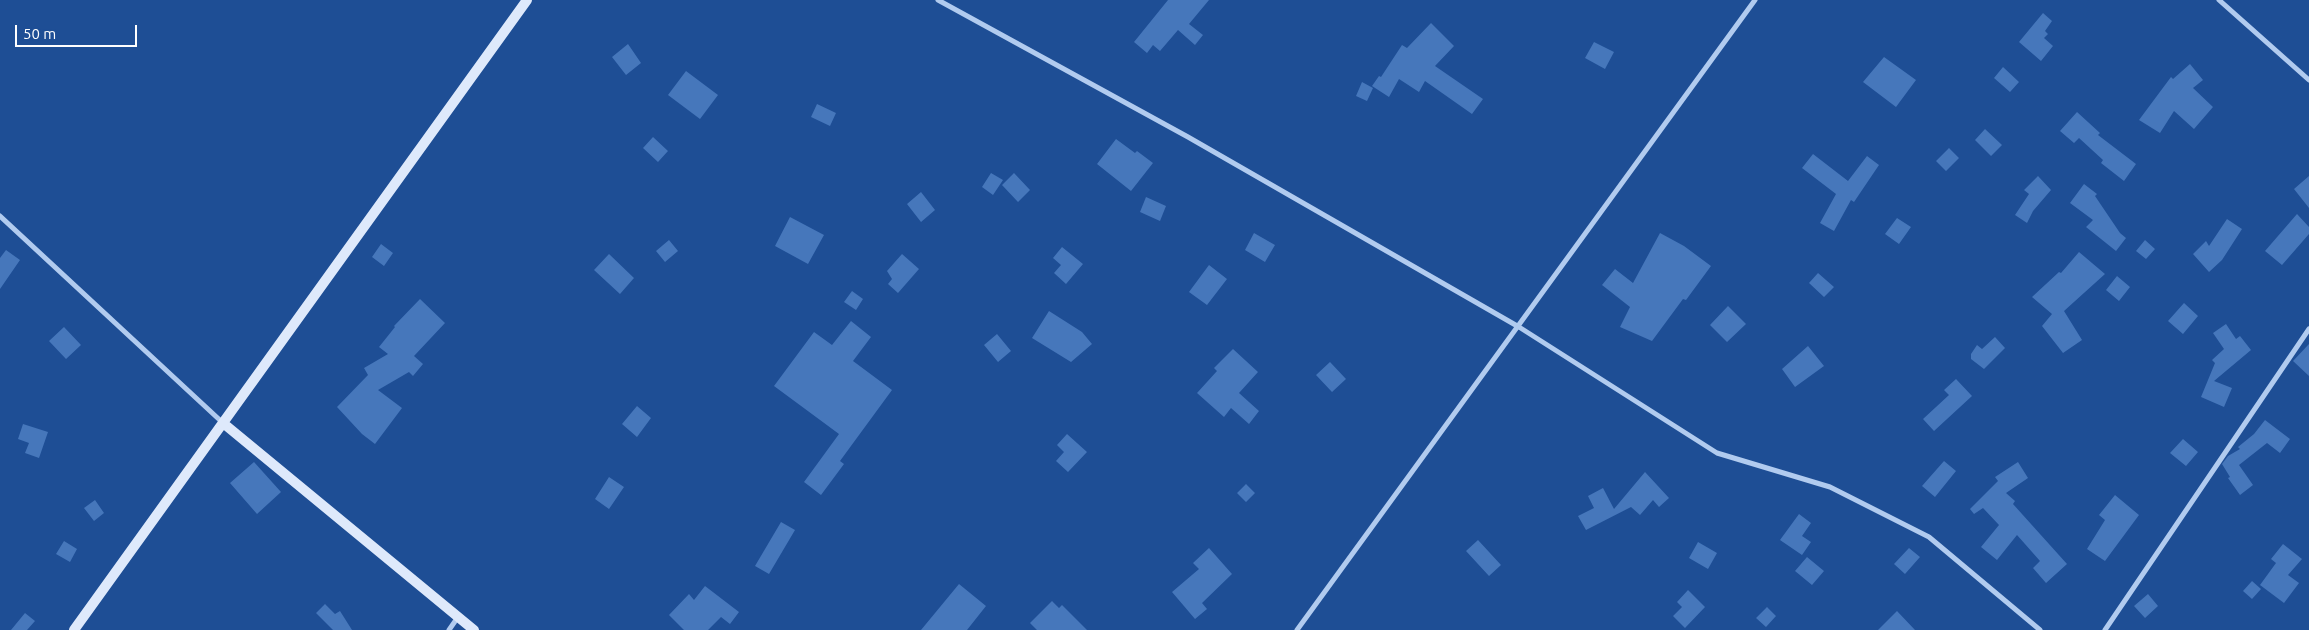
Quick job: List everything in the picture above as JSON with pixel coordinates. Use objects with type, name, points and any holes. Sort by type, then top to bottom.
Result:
[{"type":"street","points":[[74,630],[527,0]]},
{"type":"street","points":[[938,0],[1188,137],[1519,327],[1717,453],[1830,487],[1929,537],[2040,630]]},
{"type":"street","points":[[1298,630],[1755,0]]},
{"type":"street","points":[[2219,0],[2309,80]]},
{"type":"street","points":[[0,216],[223,423],[474,630]]},
{"type":"street","points":[[2105,630],[2309,329]]},
{"type":"street","points":[[449,630],[458,617]]},
{"type":"building","points":[[1168,0],[1209,0],[1189,24],[1203,35],[1195,45],[1178,30],[1160,51],[1153,45],[1147,53],[1134,42]]},
{"type":"building","points":[[2043,13],[2052,21],[2045,31],[2048,34],[2044,38],[2053,46],[2041,61],[2019,42]]},
{"type":"building","points":[[1431,23],[1454,46],[1435,66],[1483,99],[1472,114],[1425,81],[1419,92],[1399,79],[1389,97],[1372,86],[1379,76],[1381,77],[1402,45],[1407,48]]},
{"type":"building","points":[[1594,42],[1614,52],[1605,69],[1585,58]]},
{"type":"building","points":[[628,44],[641,63],[626,75],[612,57]]},
{"type":"building","points":[[1884,57],[1916,80],[1896,107],[1863,82]]},
{"type":"building","points":[[2190,64],[2203,80],[2193,88],[2213,107],[2194,129],[2174,111],[2160,133],[2139,120],[2171,77],[2173,79]]},
{"type":"building","points":[[2003,67],[2019,82],[2010,92],[1994,78]]},
{"type":"building","points":[[686,71],[718,95],[700,119],[668,95]]},
{"type":"building","points":[[1362,82],[1373,88],[1367,101],[1356,96]]},
{"type":"building","points":[[817,104],[836,113],[830,126],[811,117]]},
{"type":"building","points":[[2077,112],[2100,133],[2098,135],[2136,164],[2124,181],[2101,163],[2103,160],[2079,138],[2074,143],[2060,131]]},
{"type":"building","points":[[1985,129],[2002,145],[1991,156],[1975,140]]},
{"type":"building","points":[[653,137],[668,151],[658,162],[643,148]]},
{"type":"building","points":[[1116,139],[1153,163],[1131,191],[1097,164]]},
{"type":"building","points":[[1949,148],[1959,158],[1946,171],[1936,161]]},
{"type":"building","points":[[1813,154],[1848,181],[1867,156],[1879,165],[1854,202],[1851,200],[1834,231],[1820,223],[1836,194],[1802,168]]},
{"type":"building","points":[[991,173],[1003,180],[993,195],[982,187]]},
{"type":"building","points":[[1014,173],[1030,190],[1018,202],[1002,185]]},
{"type":"building","points":[[2038,176],[2051,190],[2033,211],[2027,223],[2015,215],[2029,194],[2024,190]]},
{"type":"building","points":[[2309,176],[2309,208],[2294,189]]},
{"type":"building","points":[[2084,184],[2097,194],[2095,196],[2120,233],[2126,238],[2116,251],[2086,227],[2093,220],[2070,203]]},
{"type":"building","points":[[921,192],[935,210],[921,222],[907,204]]},
{"type":"building","points":[[1146,197],[1166,206],[1160,221],[1140,212]]},
{"type":"building","points":[[2297,214],[2309,227],[2309,234],[2282,265],[2265,251]]},
{"type":"building","points":[[790,217],[824,235],[808,264],[775,246]]},
{"type":"building","points":[[1897,218],[1911,227],[1899,244],[1885,234]]},
{"type":"building","points":[[2227,219],[2242,229],[2222,260],[2209,272],[2193,254],[2206,241],[2209,246]]},
{"type":"building","points":[[1254,233],[1275,245],[1265,262],[1245,250]]},
{"type":"building","points":[[1660,233],[1684,246],[1711,266],[1686,300],[1683,299],[1652,341],[1620,327],[1630,307],[1602,285],[1615,269],[1633,283]]},
{"type":"building","points":[[669,240],[678,251],[665,262],[656,251]]},
{"type":"building","points":[[2145,240],[2155,249],[2146,259],[2136,251]]},
{"type":"building","points":[[381,244],[393,253],[384,266],[372,257]]},
{"type":"building","points":[[1062,247],[1083,264],[1066,284],[1054,273],[1061,265],[1053,258]]},
{"type":"building","points":[[6,250],[20,260],[0,289],[0,258]]},
{"type":"building","points":[[2079,252],[2105,274],[2064,311],[2082,340],[2063,353],[2042,326],[2052,314],[2032,297],[2059,272],[2061,273]]},
{"type":"building","points":[[609,254],[634,278],[620,294],[594,270]]},
{"type":"building","points":[[902,254],[919,269],[898,293],[888,284],[892,279],[887,271]]},
{"type":"building","points":[[1209,265],[1227,279],[1207,305],[1189,292]]},
{"type":"building","points":[[1818,273],[1834,287],[1824,297],[1809,283]]},
{"type":"building","points":[[2117,276],[2130,287],[2119,301],[2106,290]]},
{"type":"building","points":[[852,291],[863,299],[856,310],[844,302]]},
{"type":"building","points":[[420,299],[445,323],[414,356],[423,364],[413,376],[409,372],[378,390],[402,408],[375,444],[362,434],[337,407],[368,375],[364,368],[388,354],[379,347],[394,326]]},
{"type":"building","points":[[2184,303],[2198,316],[2183,334],[2168,321]]},
{"type":"building","points":[[1728,306],[1746,324],[1727,342],[1710,325]]},
{"type":"building","points":[[1049,311],[1082,332],[1092,344],[1071,362],[1032,338]]},
{"type":"building","points":[[851,321],[871,337],[853,361],[892,390],[840,461],[844,464],[821,495],[804,482],[839,434],[774,386],[814,332],[832,345]]},
{"type":"building","points":[[2226,324],[2236,339],[2240,336],[2251,350],[2214,381],[2232,388],[2224,407],[2201,397],[2215,363],[2212,360],[2224,349],[2213,333]]},
{"type":"building","points":[[64,327],[81,345],[66,359],[49,341]]},
{"type":"building","points":[[997,334],[1011,351],[998,362],[984,345]]},
{"type":"building","points":[[1995,337],[2005,348],[1984,369],[1971,359],[1971,354],[1977,345],[1982,349]]},
{"type":"building","points":[[2309,344],[2309,376],[2293,361]]},
{"type":"building","points":[[1808,346],[1824,366],[1795,387],[1782,369]]},
{"type":"building","points":[[1233,349],[1258,372],[1239,393],[1259,411],[1249,424],[1231,408],[1224,417],[1197,393],[1217,371],[1214,368]]},
{"type":"building","points":[[1330,362],[1346,379],[1332,392],[1316,375]]},
{"type":"building","points":[[1956,379],[1972,396],[1934,431],[1923,419],[1949,395],[1944,390]]},
{"type":"building","points":[[637,406],[651,418],[637,437],[622,424]]},
{"type":"building","points":[[2265,420],[2290,439],[2280,453],[2267,443],[2239,465],[2253,485],[2240,495],[2228,478],[2230,477],[2222,464],[2228,456],[2240,449],[2238,447],[2254,434]]},
{"type":"building","points":[[23,424],[48,432],[39,458],[25,453],[29,443],[18,439]]},
{"type":"building","points":[[1067,434],[1087,452],[1068,472],[1056,461],[1064,452],[1057,445]]},
{"type":"building","points":[[2183,439],[2198,452],[2186,466],[2170,453]]},
{"type":"building","points":[[1944,461],[1956,471],[1935,497],[1922,486]]},
{"type":"building","points":[[254,462],[281,492],[257,514],[230,483]]},
{"type":"building","points":[[2018,462],[2028,478],[2006,493],[2015,501],[2013,504],[2067,564],[2046,583],[2033,568],[2040,561],[2017,535],[1997,560],[1981,547],[1999,525],[1983,508],[1974,514],[1970,509],[1998,481],[1995,477]]},
{"type":"building","points":[[1645,472],[1669,498],[1659,507],[1653,500],[1640,515],[1631,507],[1586,530],[1578,516],[1594,508],[1588,496],[1603,488],[1614,509]]},
{"type":"building","points":[[609,477],[624,487],[609,509],[595,499]]},
{"type":"building","points":[[1246,484],[1255,493],[1246,502],[1237,493]]},
{"type":"building","points":[[2115,495],[2139,515],[2105,561],[2087,549],[2105,520],[2099,515]]},
{"type":"building","points":[[95,500],[104,513],[94,521],[84,508]]},
{"type":"building","points":[[1799,514],[1811,523],[1802,536],[1811,542],[1802,555],[1780,540]]},
{"type":"building","points":[[781,522],[795,530],[769,574],[755,566]]},
{"type":"building","points":[[1478,540],[1501,565],[1489,576],[1466,551]]},
{"type":"building","points":[[64,541],[77,549],[70,562],[56,554]]},
{"type":"building","points":[[1698,542],[1717,553],[1708,569],[1689,558]]},
{"type":"building","points":[[2283,544],[2302,559],[2288,575],[2299,583],[2284,603],[2260,585],[2276,563],[2271,559]]},
{"type":"building","points":[[1209,548],[1232,574],[1202,603],[1207,609],[1195,619],[1172,592],[1199,569],[1193,563]]},
{"type":"building","points":[[1909,548],[1920,557],[1905,574],[1894,564]]},
{"type":"building","points":[[1807,557],[1824,571],[1812,585],[1795,571]]},
{"type":"building","points":[[2252,581],[2261,589],[2252,599],[2243,591]]},
{"type":"building","points":[[959,584],[986,606],[967,630],[921,630]]},
{"type":"building","points":[[705,586],[739,612],[730,624],[721,617],[708,630],[684,630],[669,615],[689,594],[694,600]]},
{"type":"building","points":[[1688,590],[1705,607],[1685,628],[1673,616],[1682,607],[1677,602]]},
{"type":"building","points":[[2148,594],[2158,606],[2145,618],[2134,606]]},
{"type":"building","points":[[1052,601],[1059,608],[1062,605],[1087,630],[1037,630],[1030,623]]},
{"type":"building","points":[[325,604],[335,614],[340,611],[352,630],[333,630],[316,613]]},
{"type":"building","points":[[1767,607],[1776,616],[1766,627],[1756,618]]},
{"type":"building","points":[[1897,611],[1915,630],[1878,630]]},
{"type":"building","points":[[25,613],[35,621],[27,630],[11,630]]}]
